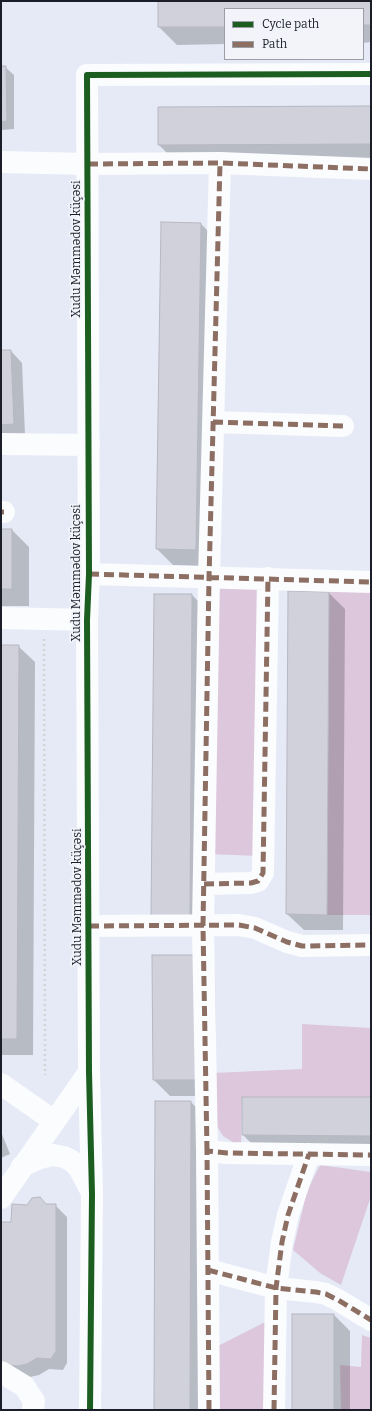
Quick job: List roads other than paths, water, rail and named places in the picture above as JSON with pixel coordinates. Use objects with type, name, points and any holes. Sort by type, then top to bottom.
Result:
[{"type":"street","name":"Xudu Məmmədov küçəsi","points":[[90,1410],[92,1194],[89,1072],[89,445],[87,74],[371,74]]},
{"type":"street","points":[[1,162],[88,164],[220,164],[371,169]]},
{"type":"street","points":[[209,1410],[207,1151],[203,926],[209,578],[220,164]]},
{"type":"street","points":[[213,422],[343,426]]},
{"type":"street","points":[[1,444],[89,445]]},
{"type":"street","points":[[89,574],[371,582]]},
{"type":"street","points":[[204,884],[251,883],[258,881],[263,873],[268,578]]},
{"type":"street","points":[[1,618],[88,620]]},
{"type":"street","points":[[89,926],[240,925],[255,928],[286,942],[302,946],[371,945]]},
{"type":"street","points":[[1,1198],[89,1072]]},
{"type":"street","points":[[1,1084],[54,1121]]},
{"type":"street","points":[[207,1151],[227,1153],[371,1155]]},
{"type":"street","points":[[274,1410],[276,1288],[282,1242],[288,1215],[309,1154]]},
{"type":"street","points":[[22,1166],[40,1158],[53,1155],[64,1157],[72,1161],[79,1168],[92,1194]]},
{"type":"street","points":[[208,1270],[276,1288],[326,1294],[371,1320]]},
{"type":"street","points":[[1,1372],[24,1386],[34,1401],[33,1410]]}]
